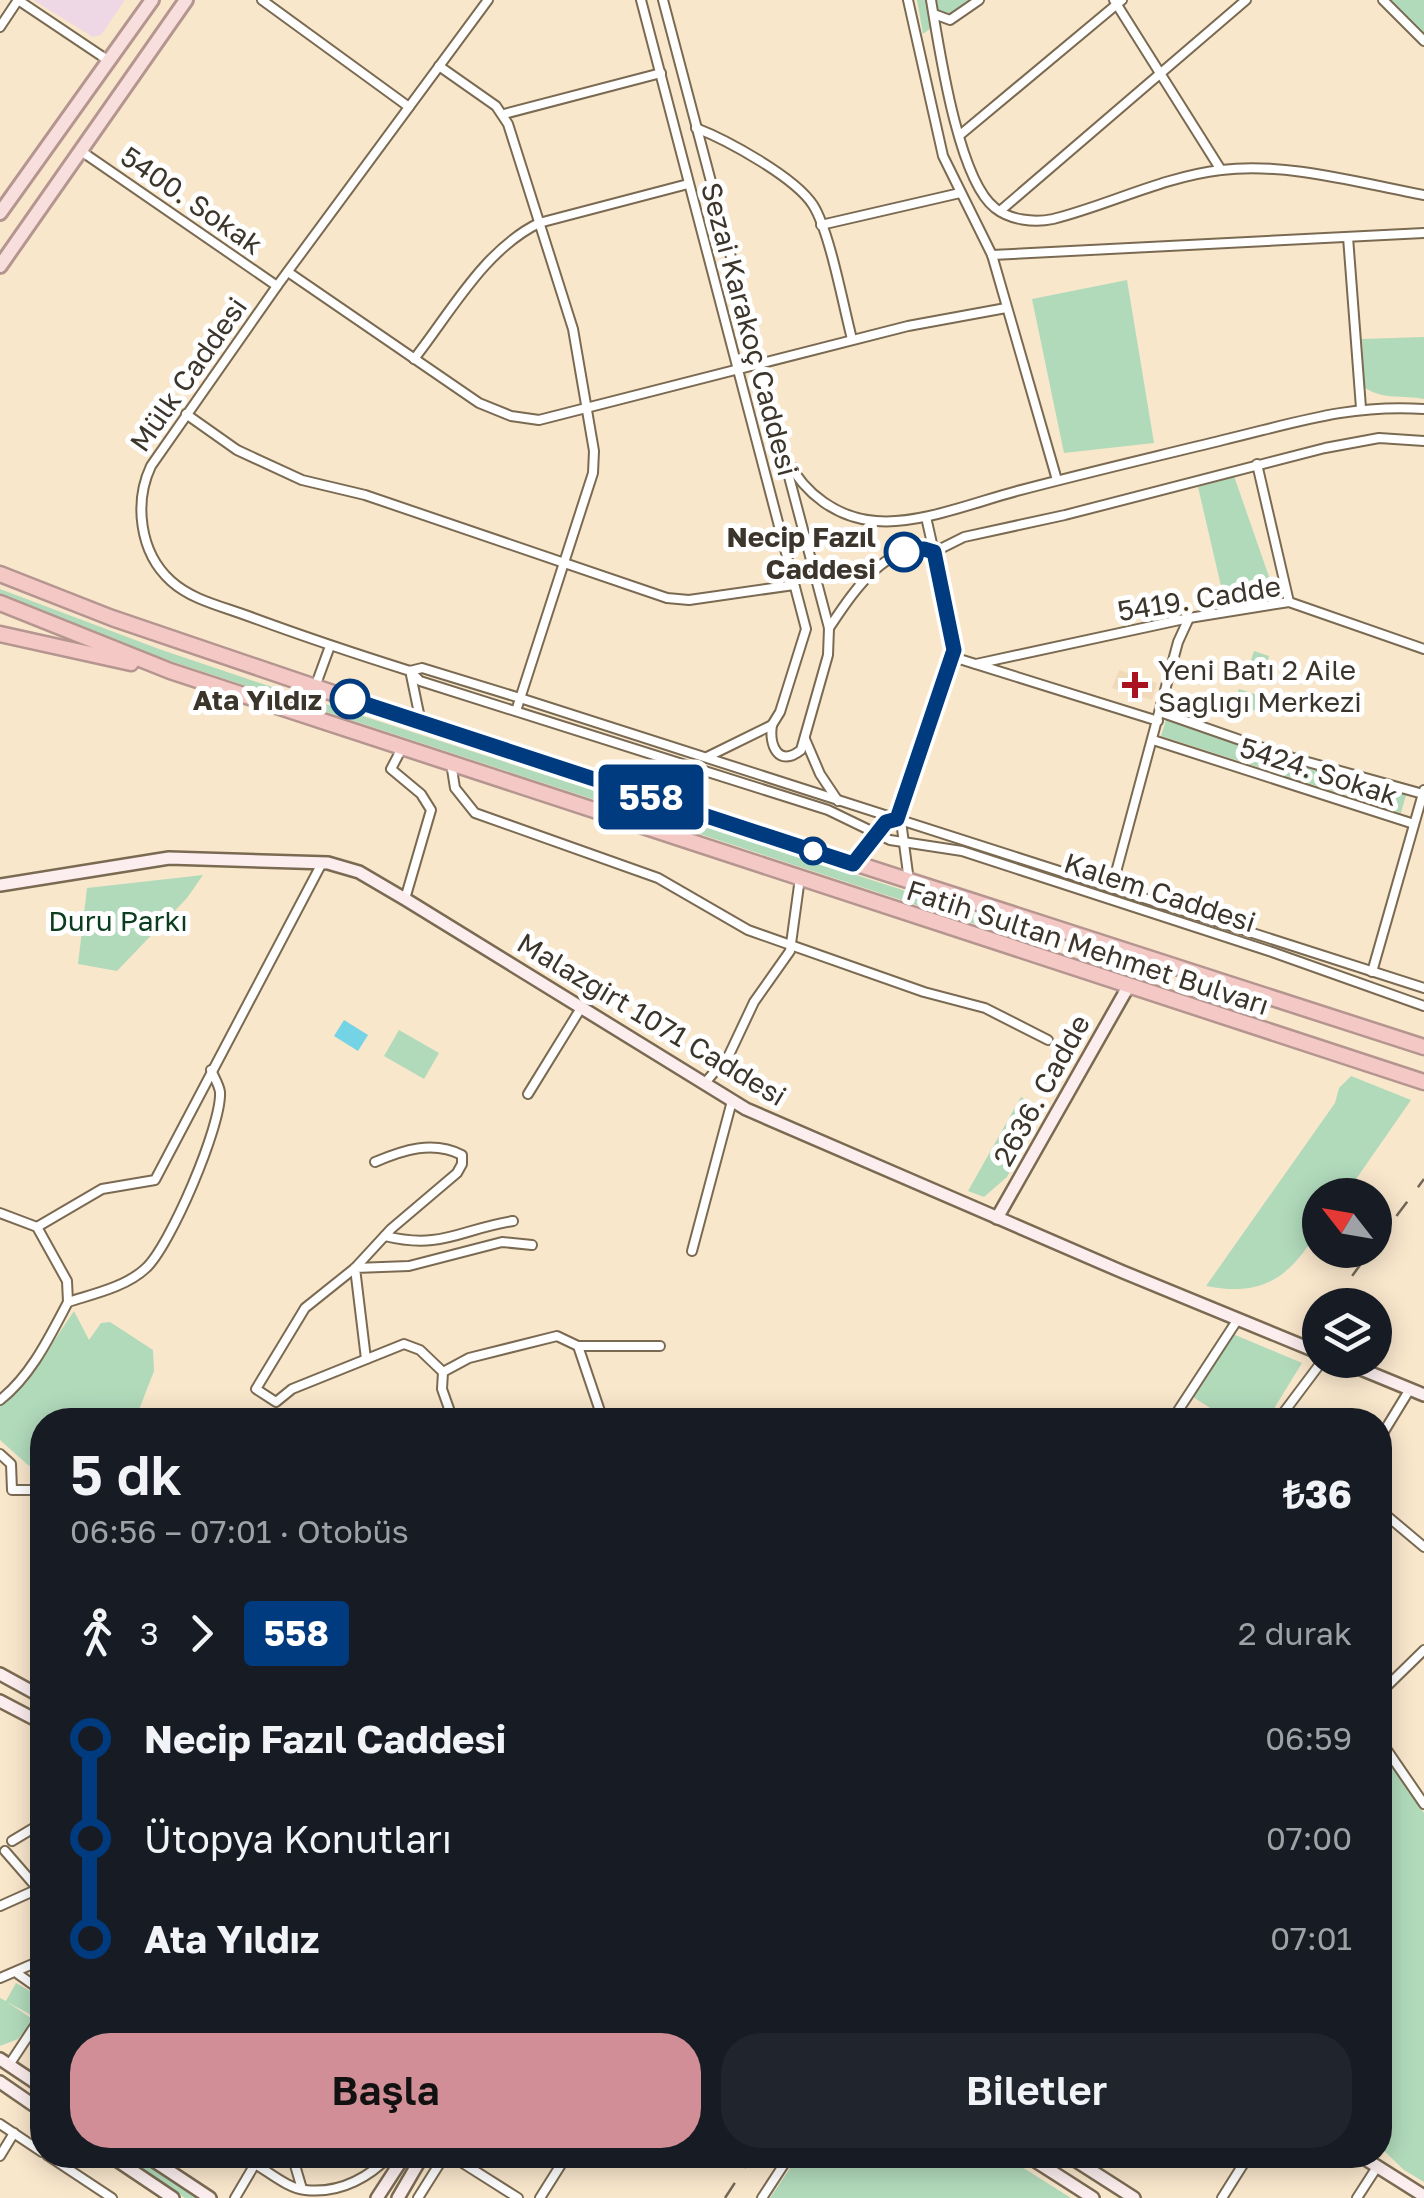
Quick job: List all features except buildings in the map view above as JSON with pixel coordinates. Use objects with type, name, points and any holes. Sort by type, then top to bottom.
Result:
[{"type":"highway","points":[[0,565],[46,593]]},
{"type":"highway","name":"Fatih Sultan Mehmet Bulvarı","points":[[0,574],[421,723],[1424,1048]]},
{"type":"highway","name":"Fatih Sultan Mehmet Bulvarı","points":[[0,603],[170,671],[1424,1082]]},
{"type":"highway","points":[[0,634],[170,671]]},
{"type":"main road","points":[[0,213],[152,0]]},
{"type":"main road","points":[[0,266],[186,0]]},
{"type":"street","points":[[0,27],[18,0],[109,61]]},
{"type":"street","points":[[262,0],[409,107]]},
{"type":"street","name":"Mülk Caddesi","points":[[488,0],[277,286],[151,466],[140,498],[142,529],[168,578],[191,596],[410,671],[420,681],[828,810],[878,836]]},
{"type":"street","name":"Sezai Karakoç Caddesi","points":[[641,0],[806,629],[780,712],[772,724]]},
{"type":"street","points":[[664,0],[829,628],[828,655],[801,750],[794,755],[774,750],[770,740],[772,724]]},
{"type":"street","points":[[908,0],[939,140],[960,193],[992,255],[1057,480]]},
{"type":"street","points":[[931,0],[973,180],[994,208],[1018,220],[1050,220],[1140,189],[1221,170],[1287,171],[1424,195]]},
{"type":"street","points":[[934,14],[950,20],[980,0]]},
{"type":"street","points":[[1000,211],[1246,0]]},
{"type":"street","points":[[1382,0],[1424,41]]},
{"type":"street","points":[[960,135],[1117,2],[1221,170]]},
{"type":"street","points":[[439,66],[504,114],[572,330],[594,451],[592,473],[516,711]]},
{"type":"street","points":[[504,114],[661,73]]},
{"type":"street","points":[[696,128],[744,150],[805,196],[822,225],[852,340]]},
{"type":"street","name":"5400. Sokak","points":[[81,151],[277,286]]},
{"type":"street","points":[[414,360],[493,255],[517,233],[539,222],[688,184]]},
{"type":"street","points":[[822,225],[960,193]]},
{"type":"street","points":[[992,255],[1424,233]]},
{"type":"street","points":[[1348,236],[1361,408]]},
{"type":"street","points":[[288,272],[478,403],[510,416],[539,420],[852,340],[1006,308]]},
{"type":"street","points":[[780,447],[794,474],[825,504],[850,516],[878,522],[926,517],[1057,480],[1361,408],[1424,409]]},
{"type":"street","points":[[186,414],[238,450],[302,480],[365,495],[679,600],[794,585]]},
{"type":"street","points":[[829,628],[854,592],[889,560],[912,550],[934,552],[964,538],[1065,516],[1257,464],[1380,438],[1424,441]]},
{"type":"street","points":[[1257,464],[1289,602]]},
{"type":"street","points":[[897,819],[952,657],[953,636],[926,517]]},
{"type":"street","name":"5419. Cadde","points":[[976,664],[1190,618],[1289,602],[1424,649]]},
{"type":"street","points":[[1112,887],[1178,642],[1190,618]]},
{"type":"street","points":[[315,687],[330,646]]},
{"type":"street","points":[[952,657],[1304,761],[1424,792],[1372,972]]},
{"type":"street","name":"Mülk Caddesi","points":[[410,671],[422,668],[897,819]]},
{"type":"street","points":[[410,671],[421,723]]},
{"type":"street","points":[[706,758],[772,724]]},
{"type":"street","points":[[806,739],[820,774],[838,801]]},
{"type":"street","name":"5424. Sokak","points":[[1153,740],[1414,824]]},
{"type":"street","points":[[402,748],[391,769],[420,794],[431,810],[405,900]]},
{"type":"street","points":[[451,763],[456,788],[476,813],[658,878],[748,930],[924,992],[985,1008],[1048,1040]]},
{"type":"street","points":[[853,864],[886,822],[897,819],[903,823],[910,882]]},
{"type":"street","name":"Kalem Caddesi","points":[[897,819],[1424,988]]},
{"type":"street","name":"Kalem Caddesi","points":[[878,836],[962,851],[1424,1006]]},
{"type":"street","name":"Malazgirt 1071 Caddesi","points":[[0,885],[169,858],[322,863],[358,872],[732,1101],[997,1218],[1302,1345]]},
{"type":"street","points":[[37,1227],[102,1189],[154,1180],[322,863]]},
{"type":"street","points":[[704,1084],[729,1055],[754,1002],[780,969],[791,945],[800,878]]},
{"type":"street","name":"2636. Cadde","points":[[997,1218],[1128,987]]},
{"type":"street","points":[[528,1094],[581,1008]]},
{"type":"street","points":[[68,1302],[126,1281],[150,1264],[171,1228],[212,1135],[220,1092],[211,1070]]},
{"type":"street","points":[[692,1251],[732,1101]]},
{"type":"street","points":[[375,1162],[415,1149],[438,1147],[462,1156],[457,1173],[306,1308],[256,1390],[276,1402],[292,1389],[404,1344],[420,1350],[443,1372],[442,1389],[449,1408]]},
{"type":"street","points":[[0,1213],[37,1227],[66,1281],[68,1302],[36,1358],[0,1400]]},
{"type":"street","points":[[386,1236],[414,1243],[447,1240],[513,1220]]},
{"type":"street","points":[[354,1268],[409,1266],[502,1242],[532,1245]]},
{"type":"street","points":[[354,1268],[366,1359]]},
{"type":"street","points":[[1180,1408],[1238,1319]]},
{"type":"street","points":[[443,1372],[469,1358],[556,1336],[578,1346],[660,1346]]},
{"type":"street","points":[[578,1346],[598,1408]]},
{"type":"street","points":[[1287,1408],[1310,1378]]},
{"type":"street","points":[[1383,1378],[1424,1394]]},
{"type":"street","points":[[1392,1418],[1410,1389]]},
{"type":"street","points":[[0,1454],[11,1464],[12,1490],[30,1490]]},
{"type":"street","points":[[1392,1519],[1423,1543]]},
{"type":"street","points":[[1392,1681],[1424,1650]]},
{"type":"street","points":[[0,1674],[30,1690]]},
{"type":"street","points":[[0,1700],[30,1716]]},
{"type":"street","points":[[1392,1757],[1424,1804]]},
{"type":"street","points":[[12,1841],[30,1830]]},
{"type":"street","points":[[5,1851],[30,1879]]},
{"type":"street","points":[[0,1906],[30,1894]]},
{"type":"street","points":[[0,1978],[30,1969]]},
{"type":"street","points":[[18,1974],[30,1982]]},
{"type":"street","points":[[30,2030],[5,2062],[0,2081],[30,2102]]},
{"type":"street","points":[[5,2062],[30,2079]]},
{"type":"street","points":[[0,2124],[30,2144]]},
{"type":"street","points":[[0,2156],[14,2133]]},
{"type":"street","points":[[66,2168],[112,2198]]},
{"type":"street","points":[[125,2168],[157,2194],[174,2198]]},
{"type":"street","points":[[165,2168],[210,2198]]},
{"type":"street","points":[[235,2198],[253,2168]]},
{"type":"street","points":[[262,2168],[302,2190],[356,2184],[379,2168]]},
{"type":"street","points":[[296,2168],[302,2190]]},
{"type":"street","points":[[378,2198],[397,2168]]},
{"type":"street","points":[[398,2198],[415,2168]]},
{"type":"street","points":[[418,2198],[439,2168]]},
{"type":"street","points":[[469,2168],[518,2198]]},
{"type":"street","points":[[540,2198],[560,2168]]},
{"type":"street","points":[[762,2198],[782,2168]]},
{"type":"street","points":[[1046,2168],[1093,2198]]},
{"type":"street","points":[[1087,2168],[1134,2198]]},
{"type":"street","points":[[1222,2198],[1241,2168]]},
{"type":"street","points":[[1357,2198],[1376,2168]]},
{"type":"street","points":[[1379,2168],[1424,2196]]},
{"type":"shaded area","points":[[33,0],[125,0],[101,35],[93,37]]},
{"type":"shaded area","name":"Yeni Batı 2 Aile Sağlığı Merkezi","points":[[1119,670],[1157,683],[1152,700],[1112,688]]},
{"type":"green space","points":[[917,0],[969,0],[923,34]]},
{"type":"green space","points":[[1382,0],[1424,0],[1424,42]]},
{"type":"green space","points":[[1127,280],[1154,443],[1064,453],[1032,299]]},
{"type":"green space","points":[[1424,337],[1424,399],[1385,395],[1364,387],[1362,339]]},
{"type":"green space","points":[[1234,476],[1273,588],[1224,599],[1198,487]]},
{"type":"green space","points":[[0,589],[263,684],[996,920],[993,930],[155,656],[0,597]]},
{"type":"green space","points":[[1254,651],[1269,656],[1260,684],[1245,679]]},
{"type":"green space","points":[[1239,689],[1261,696],[1256,709],[1251,712],[1237,708],[1238,703],[1234,702]]},
{"type":"green space","points":[[1166,720],[1406,795],[1401,813],[1161,736]]},
{"type":"green space","name":"Duru Parkı","points":[[203,875],[187,898],[117,971],[78,964],[87,888]]},
{"type":"green space","points":[[399,1030],[439,1053],[424,1079],[384,1056]]},
{"type":"green space","points":[[1351,1076],[1411,1100],[1357,1178],[1302,1178],[1302,1254],[1287,1270],[1251,1288],[1206,1286],[1335,1103],[1339,1088]]},
{"type":"green space","points":[[1021,1097],[1043,1110],[1007,1177],[984,1197],[968,1191]]},
{"type":"green space","points":[[74,1311],[89,1340],[101,1323],[110,1322],[153,1350],[154,1371],[140,1408],[30,1408],[30,1466],[0,1440],[0,1406],[27,1381]]},
{"type":"green space","points":[[1233,1334],[1302,1363],[1274,1408],[1210,1408],[1190,1395]]},
{"type":"green space","points":[[1392,1766],[1424,1813],[1424,2182],[1392,2158]]},
{"type":"green space","points":[[16,1983],[30,1991],[30,2014],[7,2002],[30,2017],[30,2025],[18,2039],[0,2046],[0,1998],[6,2001]]},
{"type":"green space","points":[[141,2168],[154,2168],[200,2198],[185,2198]]},
{"type":"green space","points":[[790,2168],[1024,2168],[1071,2198],[770,2198]]},
{"type":"water","points":[[344,1020],[368,1035],[358,1051],[334,1036]]},
{"type":"railway","points":[[1392,1222],[1424,1179]]},
{"type":"railway","points":[[1343,1288],[1358,1268]]},
{"type":"railway","points":[[725,2198],[745,2168]]},
{"type":"bus line","name":"558","points":[[350,699],[853,864],[886,822],[897,819],[954,650],[934,552],[904,552]]},
{"type":"place","name":"Necip Fazıl Caddesi","points":[[904,552]]},
{"type":"place","name":"Yeni Batı 2 Aile Sağlığı Merkezi","points":[[1135,685]]},
{"type":"place","name":"Ata Yıldız","points":[[350,699]]}]
